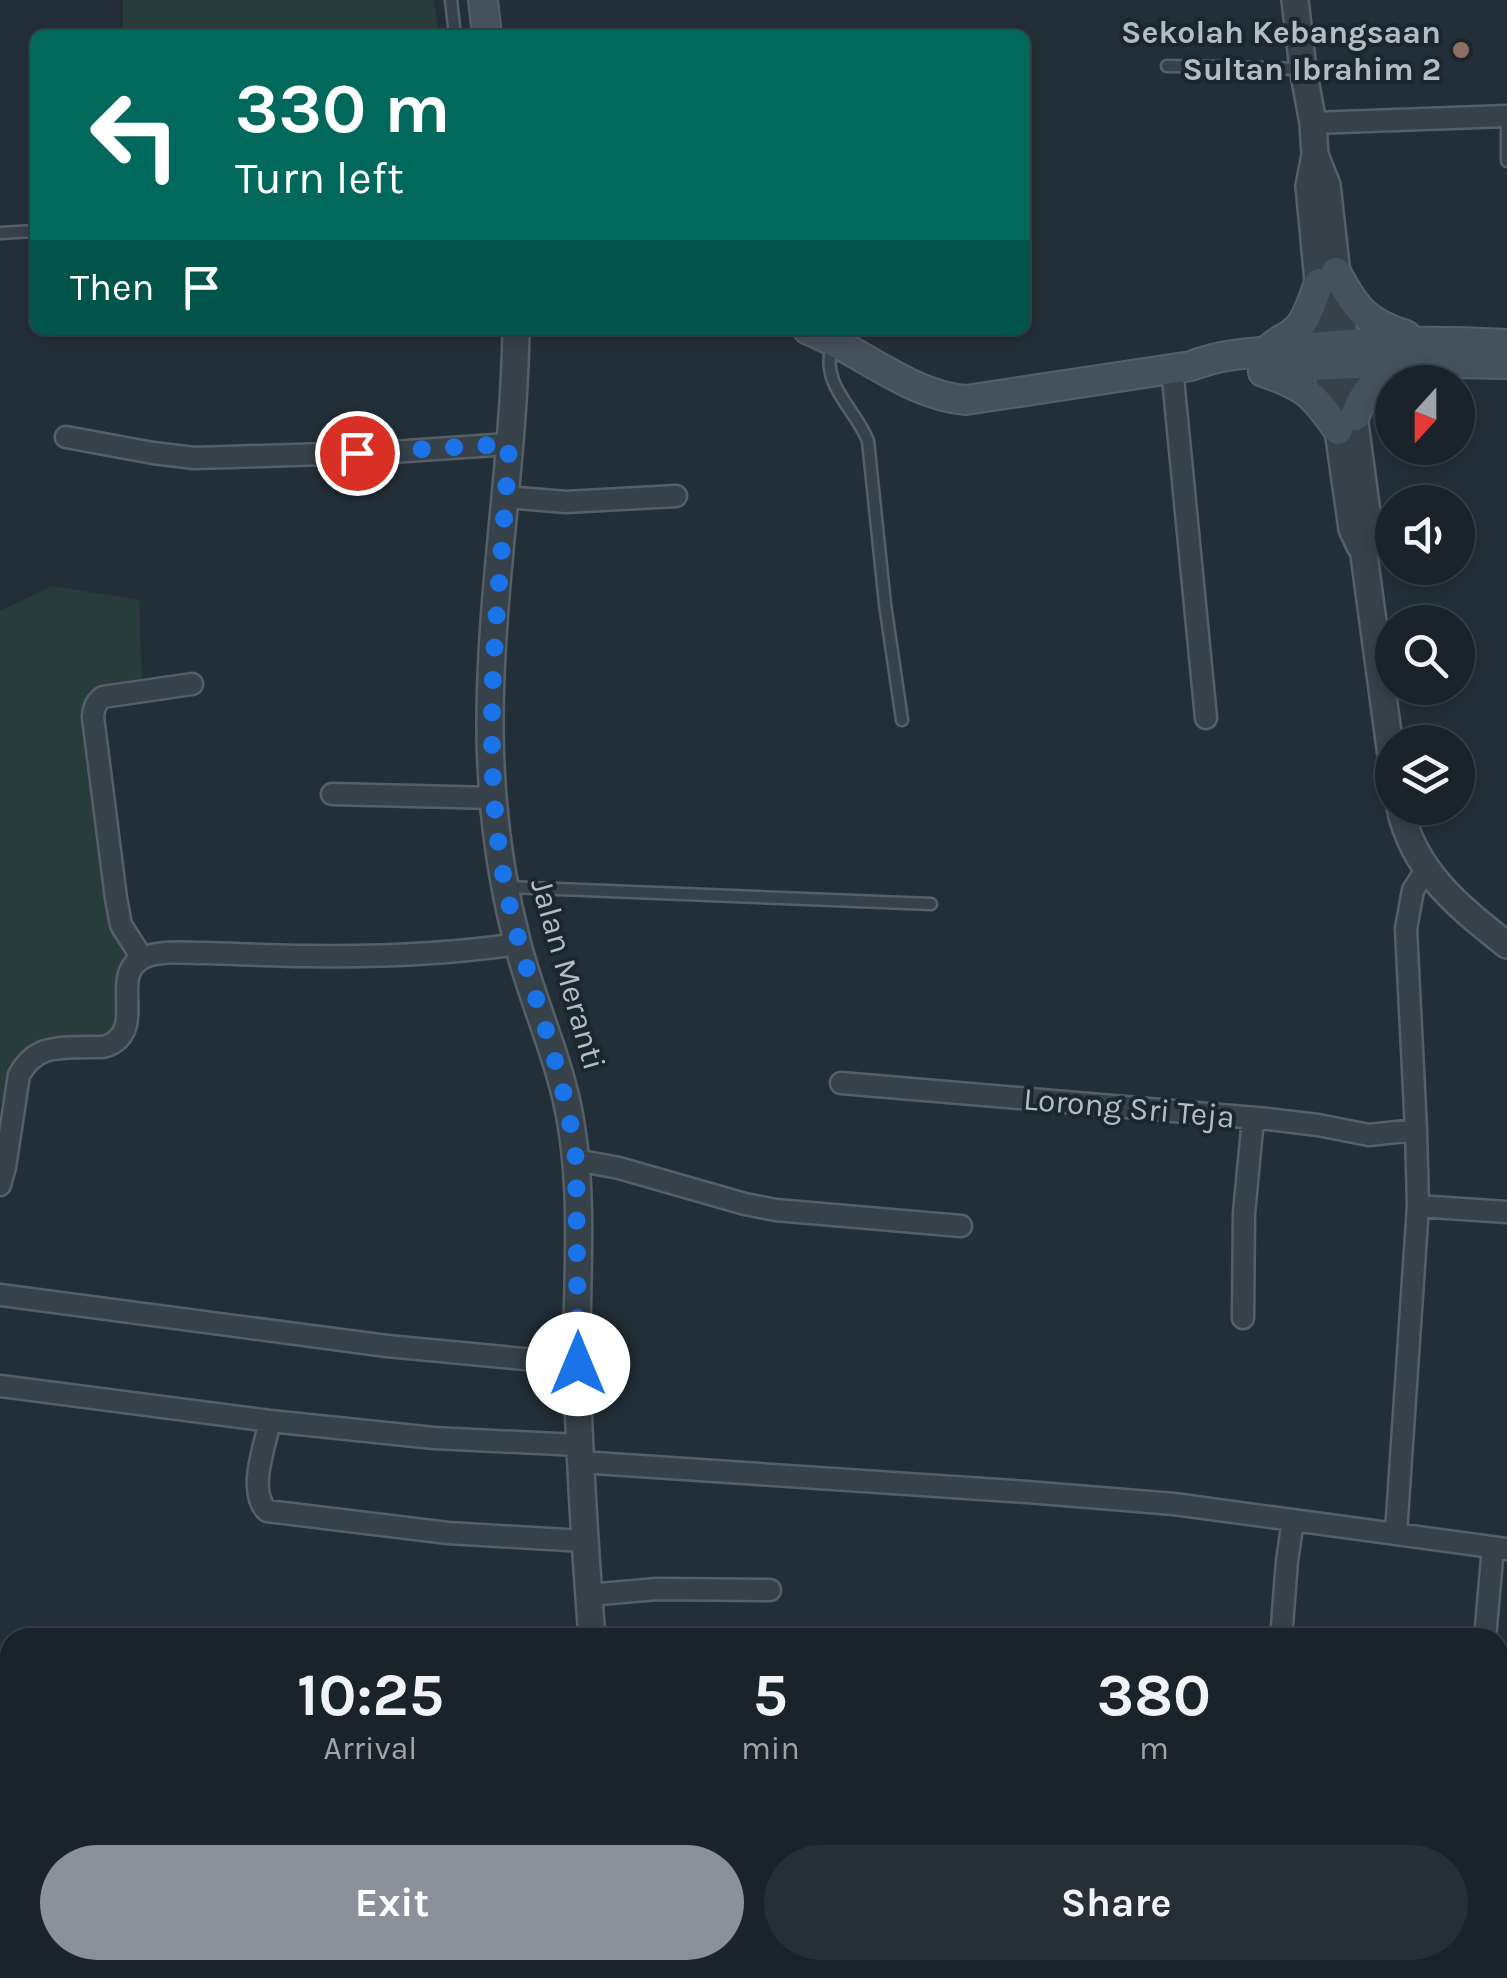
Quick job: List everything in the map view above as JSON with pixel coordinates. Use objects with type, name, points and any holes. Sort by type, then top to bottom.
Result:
[{"type":"main road","points":[[483,0],[486,30]]},
{"type":"main road","points":[[1259,360],[1276,342],[1296,330],[1328,278],[1370,321],[1422,340]]},
{"type":"main road","points":[[820,335],[927,391],[966,400],[1182,367],[1216,372],[1259,360],[1335,354],[1422,340],[1507,344]]},
{"type":"main road","points":[[1335,354],[1400,362],[1507,364]]},
{"type":"main road","points":[[1259,360],[1347,423],[1378,378],[1400,362]]},
{"type":"street","points":[[1295,0],[1315,155],[1327,185],[1328,278],[1335,354],[1369,527],[1364,554],[1387,725]]},
{"type":"street","points":[[1312,123],[1507,116]]},
{"type":"street","name":"Jalan Meranti","points":[[516,335],[495,617],[490,724],[494,798],[505,887],[518,944],[566,1096],[576,1160],[580,1453],[591,1628]]},
{"type":"street","points":[[1182,367],[1206,718]]},
{"type":"street","points":[[66,437],[194,458],[509,444]]},
{"type":"street","points":[[506,497],[566,502],[676,496]]},
{"type":"street","points":[[142,958],[121,925],[118,911],[94,709],[102,697],[192,684]]},
{"type":"street","points":[[332,794],[494,798]]},
{"type":"street","points":[[1404,825],[1426,870],[1466,913],[1507,945]]},
{"type":"street","points":[[1396,1534],[1418,1206],[1406,929],[1413,890],[1426,870]]},
{"type":"street","points":[[0,1185],[5,1167],[5,1126],[18,1075],[34,1055],[46,1050],[106,1047],[118,1040],[126,1029],[129,1011],[126,982],[142,958],[183,953],[428,955],[518,944]]},
{"type":"street","name":"Lorong Sri Teja","points":[[841,1083],[1253,1118],[1369,1135],[1416,1130]]},
{"type":"street","points":[[1243,1318],[1244,1213],[1253,1118]]},
{"type":"street","points":[[576,1160],[776,1210],[960,1226]]},
{"type":"street","points":[[1418,1206],[1507,1212]]},
{"type":"street","points":[[0,1295],[387,1346],[578,1364]]},
{"type":"street","points":[[0,1386],[270,1421],[580,1453],[1174,1504],[1500,1548],[1486,1628]]},
{"type":"street","points":[[270,1421],[258,1498],[267,1511],[448,1533],[584,1541]]},
{"type":"street","points":[[1282,1628],[1293,1520]]},
{"type":"street","points":[[588,1594],[656,1588],[770,1590]]},
{"type":"lane","points":[[451,0],[454,30]]},
{"type":"lane","points":[[1167,66],[1303,70]]},
{"type":"lane","points":[[1507,116],[1507,161]]},
{"type":"lane","points":[[0,233],[30,231]]},
{"type":"lane","points":[[820,335],[828,355],[830,376],[868,441],[902,720]]},
{"type":"lane","points":[[505,887],[931,904]]},
{"type":"green space","points":[[123,0],[434,0],[438,30],[123,30]]},
{"type":"green space","points":[[52,586],[139,600],[142,682],[88,693],[108,915],[131,958],[118,988],[113,1035],[98,1040],[33,1044],[0,1105],[0,611]]},
{"type":"place","name":"Sekolah Kebangsaan Sultan Ibrahim 2","points":[[1461,50]]},
{"type":"route","points":[[357,453],[509,444],[490,724],[494,798],[505,887],[518,944],[566,1096],[572,1129],[576,1160],[578,1364]]}]
